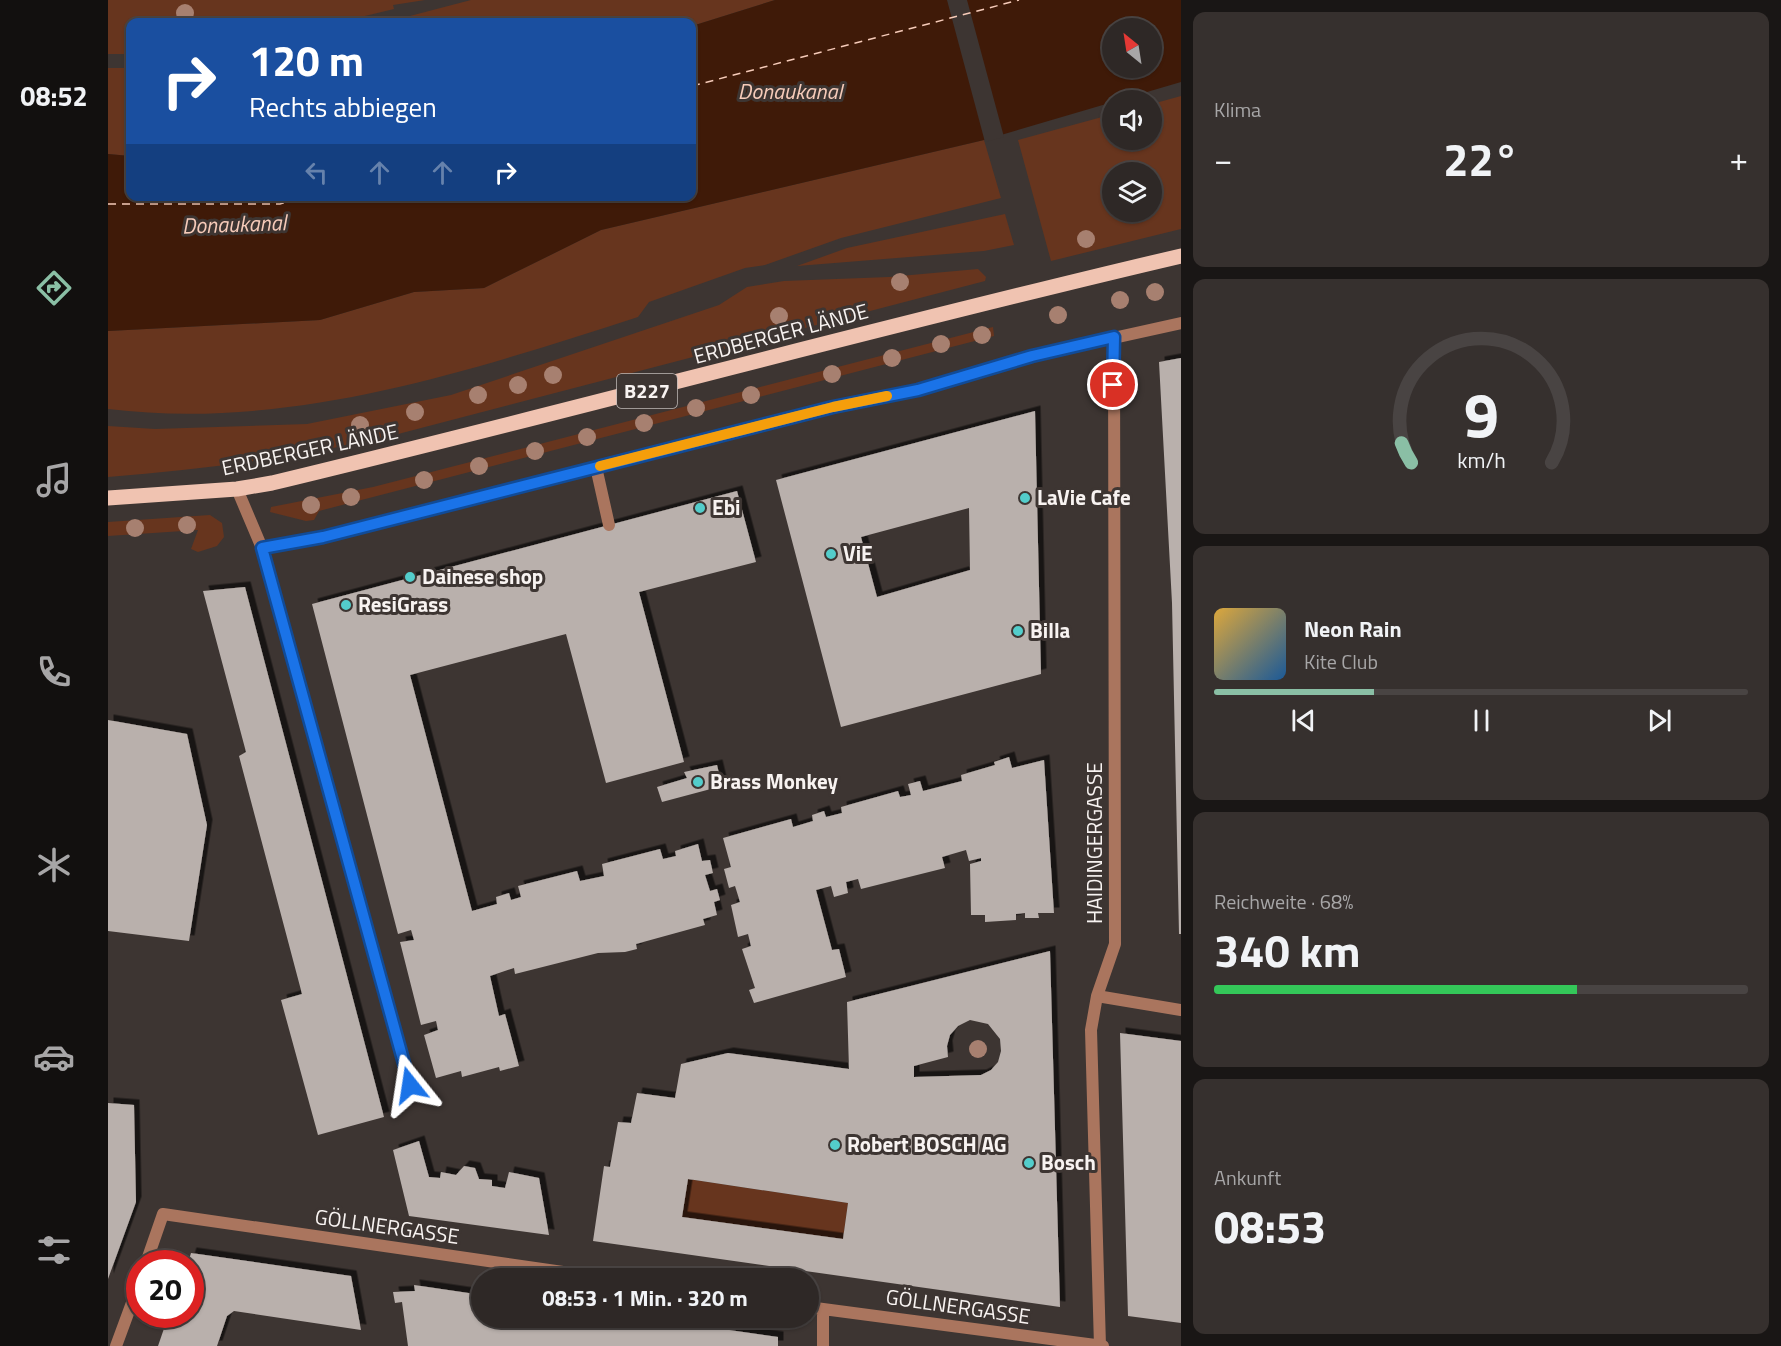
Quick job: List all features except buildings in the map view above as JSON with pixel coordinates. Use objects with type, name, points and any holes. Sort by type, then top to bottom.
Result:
[{"type":"main road","name":"ERDBERGER LÄNDE","points":[[108,498],[237,489],[522,423],[1010,296],[1181,256]]},
{"type":"street","points":[[262,548],[323,537],[833,407],[918,390],[1032,356],[1181,323]]},
{"type":"street","name":"HAIDINGERGASSE","points":[[1101,1346],[1091,1030],[1096,996],[1115,944],[1114,337]]},
{"type":"street","points":[[596,467],[609,525]]},
{"type":"street","points":[[237,489],[262,548],[410,1085]]},
{"type":"street","points":[[1096,996],[1181,1010]]},
{"type":"street","name":"GÖLLNERGASSE","points":[[151,1250],[163,1214],[535,1268]]},
{"type":"street","name":"GÖLLNERGASSE","points":[[819,1308],[1101,1346]]},
{"type":"street","points":[[823,1309],[823,1346]]},
{"type":"street","points":[[116,1346],[126,1319]]},
{"type":"shaded area","points":[[108,0],[425,0],[393,5],[394,9],[357,18],[126,18],[126,54],[108,54]]},
{"type":"shaded area","points":[[471,0],[775,0],[696,25],[696,18],[402,18]]},
{"type":"shaded area","points":[[108,68],[126,68],[126,156],[108,154]]},
{"type":"shaded area","points":[[1181,96],[1181,229],[1051,261],[1018,140],[1102,117],[1102,150],[1162,150],[1162,101]]},
{"type":"shaded area","points":[[984,140],[1001,198],[841,238],[765,265],[745,268],[649,302],[638,317],[509,358],[377,392],[311,404],[244,412],[176,414],[108,409],[108,331],[320,320],[414,292],[484,288],[601,230]]},
{"type":"shaded area","points":[[1005,214],[1014,245],[984,251],[797,266],[847,248]]},
{"type":"shaded area","points":[[978,269],[986,277],[985,281],[379,439],[244,463],[108,477],[108,426],[155,429],[307,424],[451,395],[719,305],[747,287],[784,281],[889,277]]},
{"type":"shaded area","points":[[993,327],[994,336],[319,511],[314,520],[306,521],[270,512],[271,507],[373,487]]},
{"type":"shaded area","points":[[210,515],[222,523],[224,537],[217,546],[198,552],[191,549],[198,530],[108,536],[108,522]]},
{"type":"shaded area","points":[[688,1179],[848,1203],[843,1239],[682,1217]]},
{"type":"water","name":"Donaukanal","points":[[775,0],[1181,0],[1181,82],[1154,90],[1102,90],[1102,105],[984,140],[601,230],[484,288],[414,292],[320,320],[108,331],[108,154],[126,156],[126,201],[696,201],[696,25]]},
{"type":"pier","points":[[947,0],[967,0],[1004,137],[985,142]]},
{"type":"ferry route","points":[[696,85],[1019,0]]},
{"type":"ferry route","points":[[108,204],[280,204],[290,201]]},
{"type":"slow traffic","points":[[600,466],[833,407],[887,396]]},
{"type":"place","name":"LaVie Cafe","points":[[1025,498]]},
{"type":"place","name":"Ebi","points":[[700,508]]},
{"type":"place","name":"ViE","points":[[831,554]]},
{"type":"place","name":"Dainese shop","points":[[410,577]]},
{"type":"place","name":"ResiGrass","points":[[346,605]]},
{"type":"place","name":"Billa","points":[[1018,631]]},
{"type":"place","name":"Brass Monkey","points":[[698,782]]},
{"type":"place","name":"Robert BOSCH AG","points":[[835,1145]]},
{"type":"place","name":"Bosch","points":[[1029,1163]]},
{"type":"route","points":[[410,1085],[262,548],[323,537],[833,407],[918,390],[1032,356],[1114,337],[1113,385]]}]
